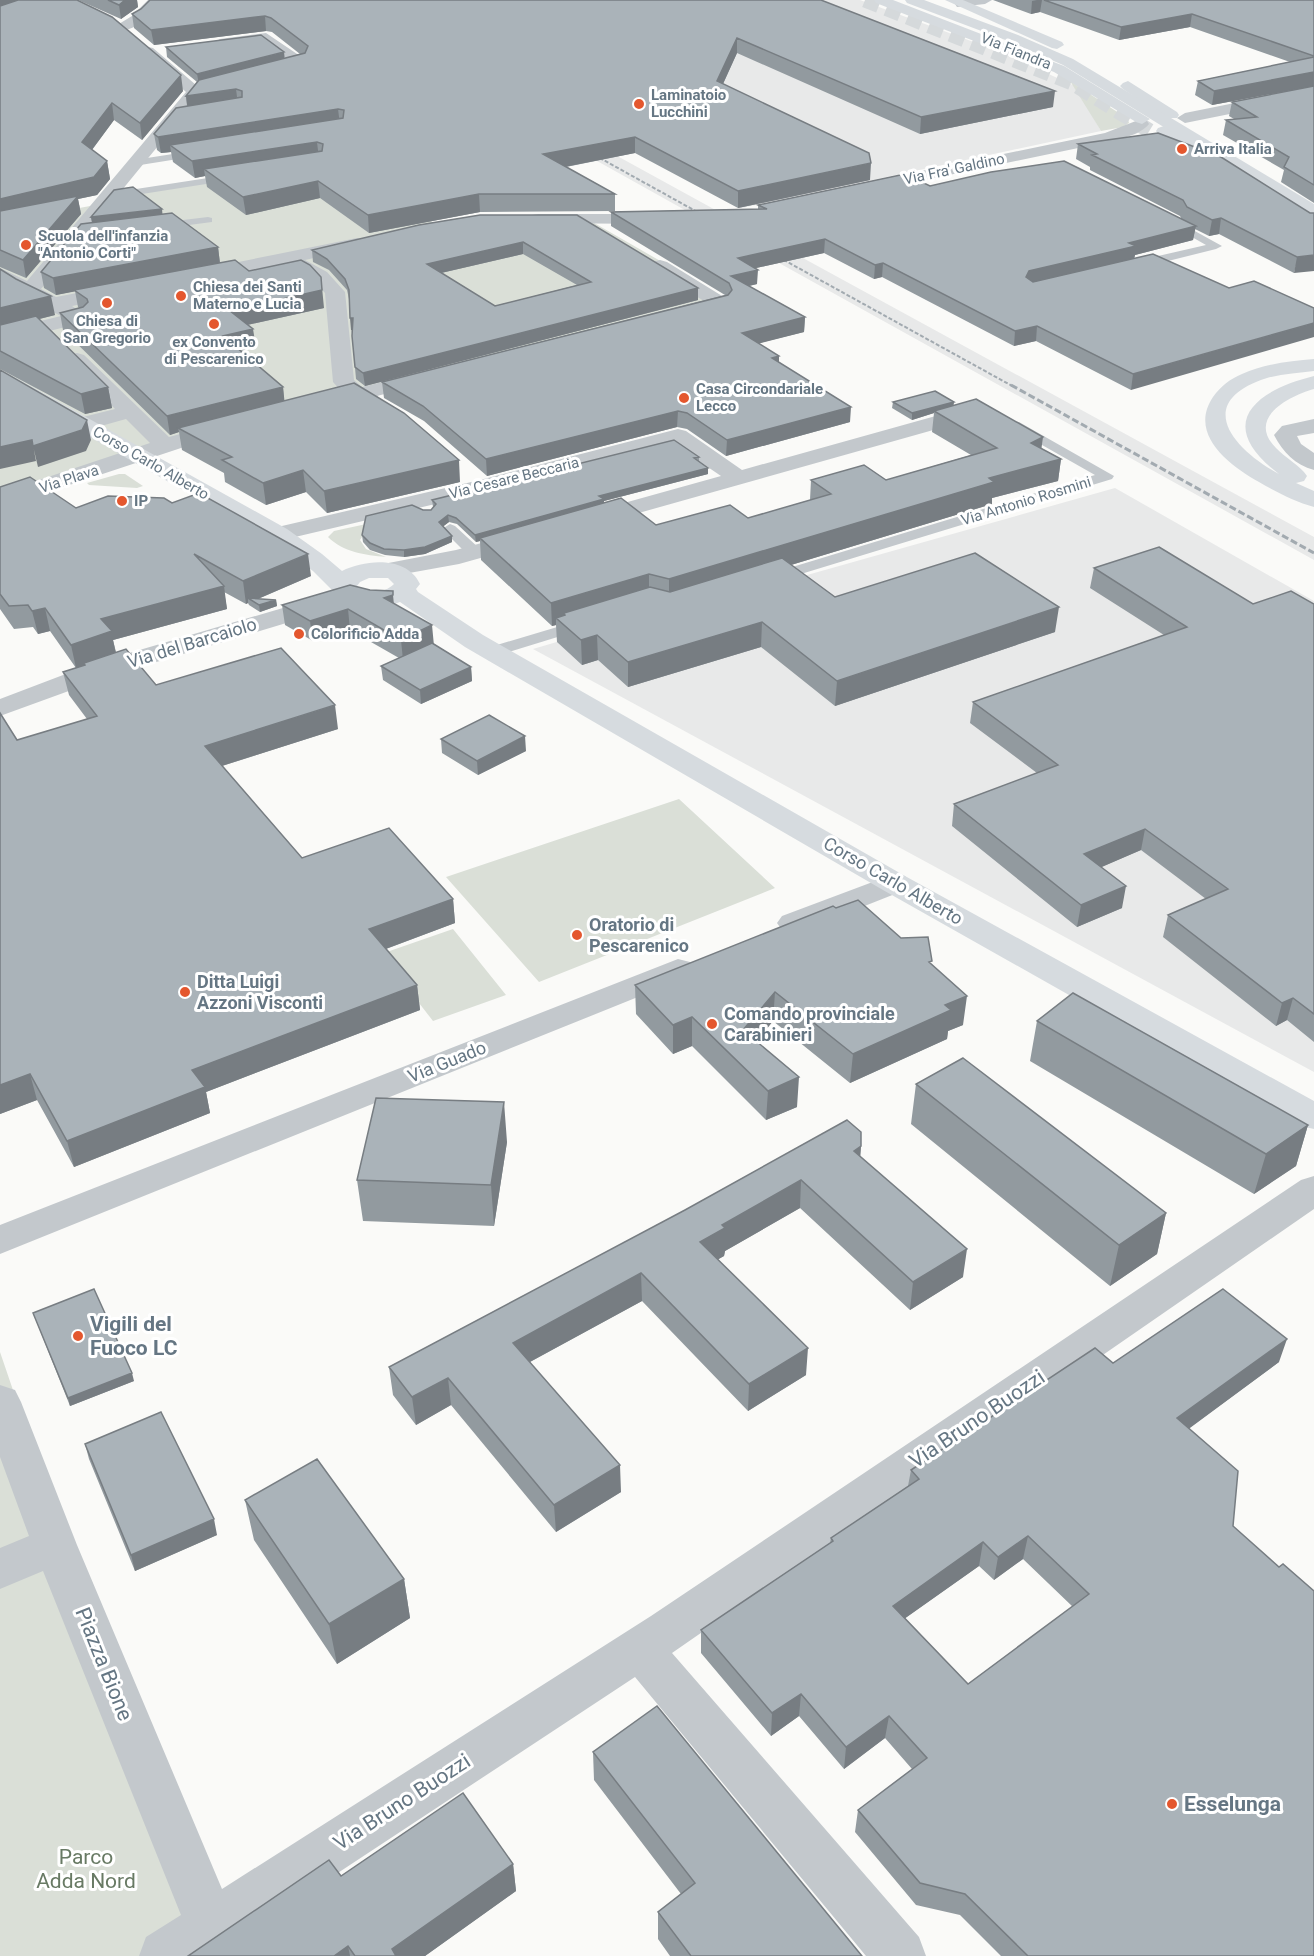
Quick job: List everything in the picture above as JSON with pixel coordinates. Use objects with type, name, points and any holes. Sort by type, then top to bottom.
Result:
[{"type":"main road","name":"Via Fiandra","points":[[881,0],[1059,69],[1169,124]]},
{"type":"main road","points":[[912,0],[1013,38],[1068,62]]},
{"type":"main road","points":[[936,0],[1017,32],[1314,209]]},
{"type":"main road","name":"Via Fiandra","points":[[957,2],[1064,49],[1119,80],[1169,124]]},
{"type":"main road","points":[[1169,124],[1209,143],[1314,209]]},
{"type":"main road","points":[[1169,124],[1189,144],[1314,223]]},
{"type":"main road","points":[[1314,358],[1252,376],[1229,389],[1216,410],[1214,424],[1231,449],[1248,464],[1314,500]]},
{"type":"main road","points":[[1285,368],[1314,365]]},
{"type":"main road","name":"Corso Carlo Alberto","points":[[0,377],[278,534],[302,549],[333,574],[351,596],[370,600],[484,646]]},
{"type":"main road","points":[[1314,382],[1275,397],[1266,405],[1256,420],[1259,440],[1272,458],[1314,489]]},
{"type":"main road","name":"Corso Carlo Alberto","points":[[302,549],[393,578],[409,597],[484,646],[894,883],[1314,1117]]},
{"type":"main road","points":[[344,588],[345,582],[350,577],[393,578],[396,596],[370,600]]},
{"type":"street","points":[[28,291],[170,120],[200,90],[116,25],[137,19],[156,0]]},
{"type":"street","points":[[957,2],[985,0]]},
{"type":"street","points":[[208,44],[267,37],[301,63],[258,74]]},
{"type":"street","points":[[150,52],[173,49]]},
{"type":"street","name":"Via Fra' Galdino","points":[[857,190],[1314,92]]},
{"type":"street","points":[[1038,152],[1059,162]]},
{"type":"street","points":[[81,206],[105,199]]},
{"type":"street","points":[[514,219],[671,219]]},
{"type":"street","points":[[583,219],[612,237]]},
{"type":"street","points":[[182,279],[290,259],[380,238]]},
{"type":"street","points":[[642,255],[720,303],[666,317]]},
{"type":"street","points":[[290,259],[320,276],[335,292],[345,381],[358,394],[396,417]]},
{"type":"street","points":[[0,274],[28,291],[56,303],[79,318],[0,337]]},
{"type":"street","points":[[56,303],[136,288]]},
{"type":"street","points":[[45,326],[165,446]]},
{"type":"street","points":[[300,409],[447,372]]},
{"type":"street","points":[[83,424],[125,407]]},
{"type":"street","points":[[563,527],[987,407]]},
{"type":"street","name":"Via Plava","points":[[0,501],[165,446],[243,424]]},
{"type":"street","points":[[1314,426],[1290,431],[1285,435],[1292,448],[1314,463]]},
{"type":"street","name":"Via Cesare Beccaria","points":[[278,534],[421,506],[473,479],[678,436],[738,477]]},
{"type":"street","points":[[393,578],[421,574],[466,555],[541,533]]},
{"type":"street","name":"Via del Barcaiolo","points":[[0,708],[101,670],[342,598],[344,588]]},
{"type":"street","points":[[767,934],[894,883]]},
{"type":"street","name":"Via Guado","points":[[0,1240],[712,956]]},
{"type":"street","name":"Via Bruno Buozzi","points":[[165,1956],[640,1649],[1314,1190]]},
{"type":"street","name":"Piazza Bione","points":[[0,1402],[55,1545],[212,1925]]},
{"type":"street","points":[[0,1569],[55,1545]]},
{"type":"street","points":[[640,1649],[900,1956]]},
{"type":"lane","points":[[170,120],[193,117]]},
{"type":"lane","points":[[135,164],[214,151]]},
{"type":"lane","points":[[105,199],[248,175]]},
{"type":"lane","points":[[1124,268],[1216,246],[1167,219]]},
{"type":"lane","points":[[141,228],[208,220]]},
{"type":"lane","points":[[74,236],[97,233]]},
{"type":"lane","name":"Via Antonio Rosmini","points":[[759,581],[1107,476],[1007,419]]},
{"type":"lane","points":[[450,530],[466,555]]},
{"type":"lane","points":[[484,646],[595,621]]},
{"type":"shaded area","points":[[309,0],[333,0],[721,213],[692,214]]},
{"type":"shaded area","points":[[351,0],[860,0],[998,51],[1075,86],[1101,131],[742,208]]},
{"type":"shaded area","points":[[737,222],[1314,537],[1314,560],[707,223]]},
{"type":"shaded area","points":[[1115,488],[1314,601],[1314,1072],[533,649],[621,623],[651,619]]},
{"type":"green space","points":[[1070,81],[1128,119],[1129,123],[1123,127],[1101,131]]},
{"type":"green space","points":[[326,162],[438,225],[488,215],[582,216],[730,301],[92,468],[0,499],[0,223],[90,206],[133,194]]},
{"type":"green space","points":[[125,474],[143,486],[137,488],[87,483]]},
{"type":"green space","points":[[371,523],[360,540],[366,549],[386,557],[362,554],[347,549],[328,537],[334,531]]},
{"type":"green space","name":"Oratorio di Pescarenico","points":[[679,799],[775,888],[539,982],[446,877]]},
{"type":"green space","points":[[453,929],[506,995],[433,1021],[381,954]]},
{"type":"green space","name":"Parco Adda Nord","points":[[0,1352],[197,1929],[158,1956],[0,1956]]},
{"type":"building","points":[[18,0],[77,0],[112,17],[181,75],[140,123],[112,103],[82,142],[107,161],[94,177],[0,199],[0,6]]},
{"type":"building","points":[[108,0],[125,0],[119,5]]},
{"type":"building","points":[[150,0],[821,0],[1055,91],[921,117],[737,38],[717,81],[869,153],[871,163],[738,191],[635,137],[543,154],[615,194],[479,194],[368,215],[318,181],[243,197],[204,169],[322,151],[323,144],[317,142],[192,161],[170,145],[343,118],[344,110],[338,109],[158,137],[154,134],[176,108],[242,97],[242,91],[236,89],[186,96],[199,80],[305,53],[308,46],[265,16],[151,30],[132,14]]},
{"type":"building","points":[[1044,0],[1314,0],[1314,56],[1192,14],[1121,27]]},
{"type":"building","points":[[261,35],[284,52],[197,74],[166,47]]},
{"type":"building","points":[[1314,57],[1314,72],[1214,91],[1198,81]]},
{"type":"building","points":[[1314,86],[1314,185],[1284,167],[1289,157],[1226,120],[1257,117],[1232,102]]},
{"type":"building","points":[[1158,133],[1221,157],[1310,213],[1314,213],[1314,255],[1297,257],[1221,218],[1212,220],[1187,207],[1183,200],[1092,155],[1097,154],[1078,144]]},
{"type":"building","points":[[1064,161],[1196,226],[1129,243],[1136,246],[1029,271],[1026,277],[1033,282],[1153,254],[1229,288],[1254,281],[1314,308],[1314,323],[1133,374],[1037,326],[1015,331],[883,263],[875,265],[825,239],[738,258],[758,270],[731,276],[805,317],[742,333],[779,356],[772,358],[851,407],[727,440],[687,413],[678,411],[486,459],[423,406],[382,382],[728,295],[732,290],[729,283],[611,212],[767,209],[758,205],[905,174],[930,186],[991,172]]},
{"type":"building","points":[[133,187],[162,209],[91,217],[114,190]]},
{"type":"building","points":[[78,196],[23,260],[0,250],[0,211]]},
{"type":"building","points":[[172,213],[218,247],[53,278],[41,272],[81,224]]},
{"type":"building","points":[[480,215],[577,215],[698,288],[363,373],[355,367],[353,318],[350,318],[349,290],[345,279],[327,259],[312,250],[419,225]],"holes":[[[523,242],[591,282],[495,306],[427,264]]]},
{"type":"building","points":[[235,260],[249,271],[301,260],[310,265],[321,277],[322,290],[230,311],[253,329],[223,336],[283,387],[167,416],[60,313],[83,307],[88,302],[74,290]]},
{"type":"building","points":[[0,269],[16,279],[51,296],[0,308]]},
{"type":"building","points":[[36,316],[108,387],[81,394],[0,351],[0,325]]},
{"type":"building","points":[[0,370],[87,420],[82,430],[33,446],[32,440],[0,447]]},
{"type":"building","points":[[354,383],[404,413],[459,460],[324,491],[303,470],[263,483],[222,460],[232,457],[178,428]]},
{"type":"building","points":[[935,391],[954,402],[912,413],[893,402]]},
{"type":"building","points":[[976,399],[1043,437],[1031,443],[1061,459],[989,478],[994,482],[669,579],[649,574],[551,603],[480,538],[621,498],[656,525],[730,505],[748,518],[831,494],[811,480],[864,465],[886,480],[997,448],[934,411]]},
{"type":"building","points":[[674,440],[699,457],[694,458],[708,468],[599,496],[604,499],[475,535],[456,518],[448,515],[439,522],[452,536],[425,547],[404,550],[384,549],[370,543],[362,535],[366,516],[412,505],[423,510],[431,510],[436,504],[432,500]]},
{"type":"building","points":[[30,477],[76,508],[108,496],[164,498],[172,503],[199,493],[308,554],[243,581],[194,554],[224,586],[101,619],[112,631],[71,645],[45,608],[32,611],[28,605],[9,606],[0,594],[0,487]]},
{"type":"building","points":[[1159,547],[1253,604],[1291,591],[1314,604],[1314,1014],[1293,998],[1282,1003],[1168,915],[1228,889],[1145,829],[1084,854],[1126,886],[1081,905],[954,804],[1058,765],[973,702],[1187,627],[1094,568]]},
{"type":"building","points":[[975,553],[1059,607],[837,681],[762,622],[628,662],[597,635],[581,640],[556,618],[565,615],[564,613],[650,587],[670,592],[782,558],[835,597]]},
{"type":"building","points":[[350,585],[370,590],[393,591],[393,595],[384,598],[432,625],[401,640],[348,609],[310,621],[282,605]]},
{"type":"building","points":[[248,598],[276,600],[259,605]]},
{"type":"building","points":[[432,643],[471,667],[420,690],[381,666]]},
{"type":"building","points":[[281,648],[335,705],[205,746],[302,858],[389,828],[453,899],[369,929],[417,985],[192,1070],[205,1087],[67,1141],[30,1074],[0,1085],[0,713],[17,740],[97,716],[63,672],[126,649],[156,685]]},
{"type":"building","points":[[489,715],[525,736],[477,761],[441,739]]},
{"type":"building","name":"Comando provinciale Carabinieri","points":[[858,900],[901,938],[928,937],[932,961],[929,962],[967,996],[945,1005],[951,1010],[853,1054],[775,992],[743,1030],[799,1077],[768,1091],[692,1017],[673,1025],[635,985],[833,906],[836,908]]},
{"type":"building","points":[[1073,993],[1308,1125],[1266,1154],[1037,1021]]},
{"type":"building","points":[[963,1058],[1166,1213],[1119,1245],[916,1084]]},
{"type":"building","points":[[376,1098],[504,1102],[491,1185],[357,1180]]},
{"type":"building","points":[[847,1120],[861,1132],[861,1146],[854,1151],[967,1249],[913,1282],[801,1180],[722,1225],[725,1228],[700,1242],[808,1348],[749,1384],[641,1273],[513,1343],[620,1465],[554,1505],[448,1378],[412,1397],[389,1367],[685,1210]]},
{"type":"building","points":[[94,1289],[132,1373],[68,1398],[33,1313]]},
{"type":"building","points":[[1223,1289],[1287,1339],[1177,1418],[1238,1471],[1233,1526],[1279,1567],[1283,1564],[1314,1591],[1314,1956],[1028,1956],[965,1894],[920,1883],[858,1810],[927,1758],[889,1716],[846,1747],[801,1694],[772,1713],[701,1630],[833,1541],[831,1538],[919,1479],[911,1470],[1095,1348],[1113,1363]],"holes":[[[1028,1536],[1089,1594],[968,1684],[893,1606],[983,1542],[998,1557]]]},
{"type":"building","points":[[161,1412],[214,1519],[131,1555],[85,1444]]},
{"type":"building","points":[[317,1459],[404,1579],[329,1624],[245,1500]]},
{"type":"building","points":[[657,1706],[862,1956],[691,1956],[658,1912],[695,1883],[593,1752]]},
{"type":"building","points":[[463,1793],[513,1864],[392,1949],[396,1956],[355,1956],[348,1946],[334,1956],[188,1956],[329,1860],[341,1876]]},
{"type":"tunnel","points":[[865,0],[1072,83],[1192,157]]},
{"type":"railway","points":[[589,152],[710,219]]},
{"type":"railway","points":[[773,254],[1014,387]]},
{"type":"railway","points":[[1011,385],[1314,553]]},
{"type":"place","name":"Laminatoio Lucchini","points":[[639,104]]},
{"type":"place","name":"Arriva Italia","points":[[1182,149]]},
{"type":"place","name":"Scuola dell'infanzia \"Antonio Corti\"","points":[[26,245]]},
{"type":"place","name":"Chiesa dei Santi Materno e Lucia","points":[[181,296]]},
{"type":"place","name":"Chiesa di San Gregorio","points":[[107,303]]},
{"type":"place","name":"ex Convento di Pescarenico","points":[[214,324]]},
{"type":"place","name":"Casa Circondariale Lecco","points":[[684,398]]},
{"type":"place","name":"IP","points":[[122,501]]},
{"type":"place","name":"Colorificio Adda","points":[[299,634]]},
{"type":"place","name":"Oratorio di Pescarenico","points":[[577,935]]},
{"type":"place","name":"Ditta Luigi Azzoni Visconti","points":[[185,992]]},
{"type":"place","name":"Comando provinciale Carabinieri","points":[[712,1024]]},
{"type":"place","name":"Vigili del Fuoco LC","points":[[78,1336]]},
{"type":"place","name":"Esselunga","points":[[1172,1804]]}]
